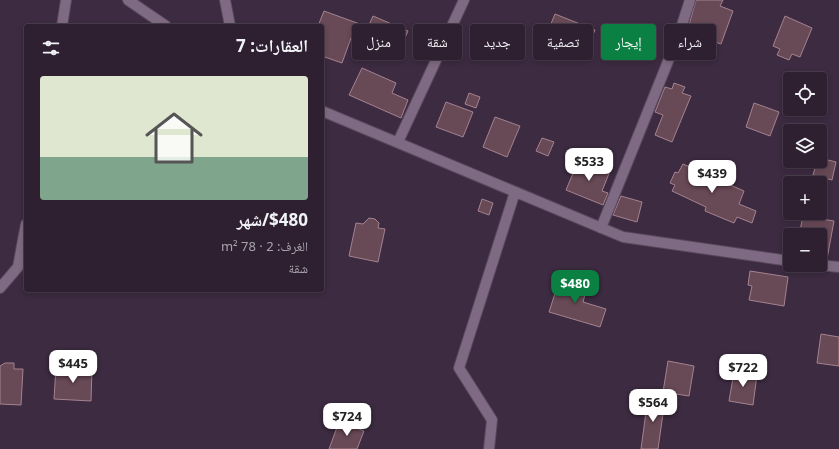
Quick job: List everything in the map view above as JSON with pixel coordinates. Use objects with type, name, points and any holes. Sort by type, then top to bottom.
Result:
[{"type":"street","points":[[62,24],[66,0]]},
{"type":"street","points":[[128,0],[163,24]]},
{"type":"street","points":[[224,0],[230,24]]},
{"type":"street","points":[[398,142],[464,0]]},
{"type":"street","points":[[601,228],[679,34],[690,0]]},
{"type":"street","points":[[324,112],[623,237],[783,260]]},
{"type":"street","points":[[489,449],[492,420],[459,368],[515,192]]},
{"type":"street","points":[[0,288],[18,267],[24,235]]},
{"type":"street","points":[[827,266],[839,268]]},
{"type":"building","points":[[696,0],[723,0],[720,6],[733,11],[721,44],[716,42],[716,24],[689,24]]},
{"type":"building","points":[[324,11],[360,24],[352,24],[352,38],[342,63],[324,57],[324,24],[319,24]]},
{"type":"building","points":[[555,14],[580,24],[551,24]]},
{"type":"building","points":[[373,16],[392,24],[369,24]]},
{"type":"building","points":[[785,16],[812,28],[800,57],[792,54],[789,60],[777,55],[780,49],[773,46]]},
{"type":"building","points":[[405,30],[408,31],[405,38]]},
{"type":"building","points":[[362,68],[396,83],[392,93],[408,100],[401,118],[349,95]]},
{"type":"building","points":[[674,83],[685,87],[682,93],[691,96],[672,142],[655,135],[663,115],[655,112],[665,87],[672,89]]},
{"type":"building","points":[[469,93],[480,97],[476,108],[465,104]]},
{"type":"building","points":[[446,102],[473,112],[463,137],[436,127]]},
{"type":"building","points":[[754,103],[779,112],[770,136],[746,127]]},
{"type":"building","points":[[495,117],[520,126],[507,157],[483,147]]},
{"type":"building","points":[[542,138],[554,142],[548,156],[536,151]]},
{"type":"building","points":[[579,159],[610,171],[602,191],[608,193],[603,205],[566,190]]},
{"type":"building","points":[[827,160],[836,162],[832,180],[827,179],[827,176],[813,175],[815,168],[827,168]]},
{"type":"building","points":[[683,164],[744,191],[739,204],[756,211],[752,223],[737,217],[734,223],[705,211],[706,207],[672,191],[675,185],[670,183],[675,172],[678,173]]},
{"type":"building","points":[[621,196],[642,202],[637,222],[613,215]]},
{"type":"building","points":[[482,199],[493,203],[489,215],[478,211]]},
{"type":"building","points":[[369,218],[375,219],[379,223],[378,228],[385,229],[378,262],[349,256],[356,223],[363,224]]},
{"type":"building","points":[[802,220],[834,221],[827,259],[827,228],[800,228]]},
{"type":"building","points":[[750,271],[788,277],[784,306],[749,300],[752,286],[748,285]]},
{"type":"building","points":[[560,278],[587,287],[583,302],[606,309],[600,327],[549,312]]},
{"type":"building","points":[[821,334],[839,337],[839,366],[817,363]]},
{"type":"building","points":[[668,361],[694,366],[689,396],[663,392]]},
{"type":"building","points":[[5,363],[14,363],[14,369],[23,369],[21,405],[0,404],[0,366]]},
{"type":"building","points":[[56,367],[92,368],[91,401],[54,399]]},
{"type":"building","points":[[734,372],[757,375],[753,405],[729,401]]},
{"type":"building","points":[[648,397],[665,399],[658,449],[641,449]]},
{"type":"building","points":[[348,421],[356,423],[359,429],[364,431],[357,449],[329,449],[339,422],[343,424]]}]
